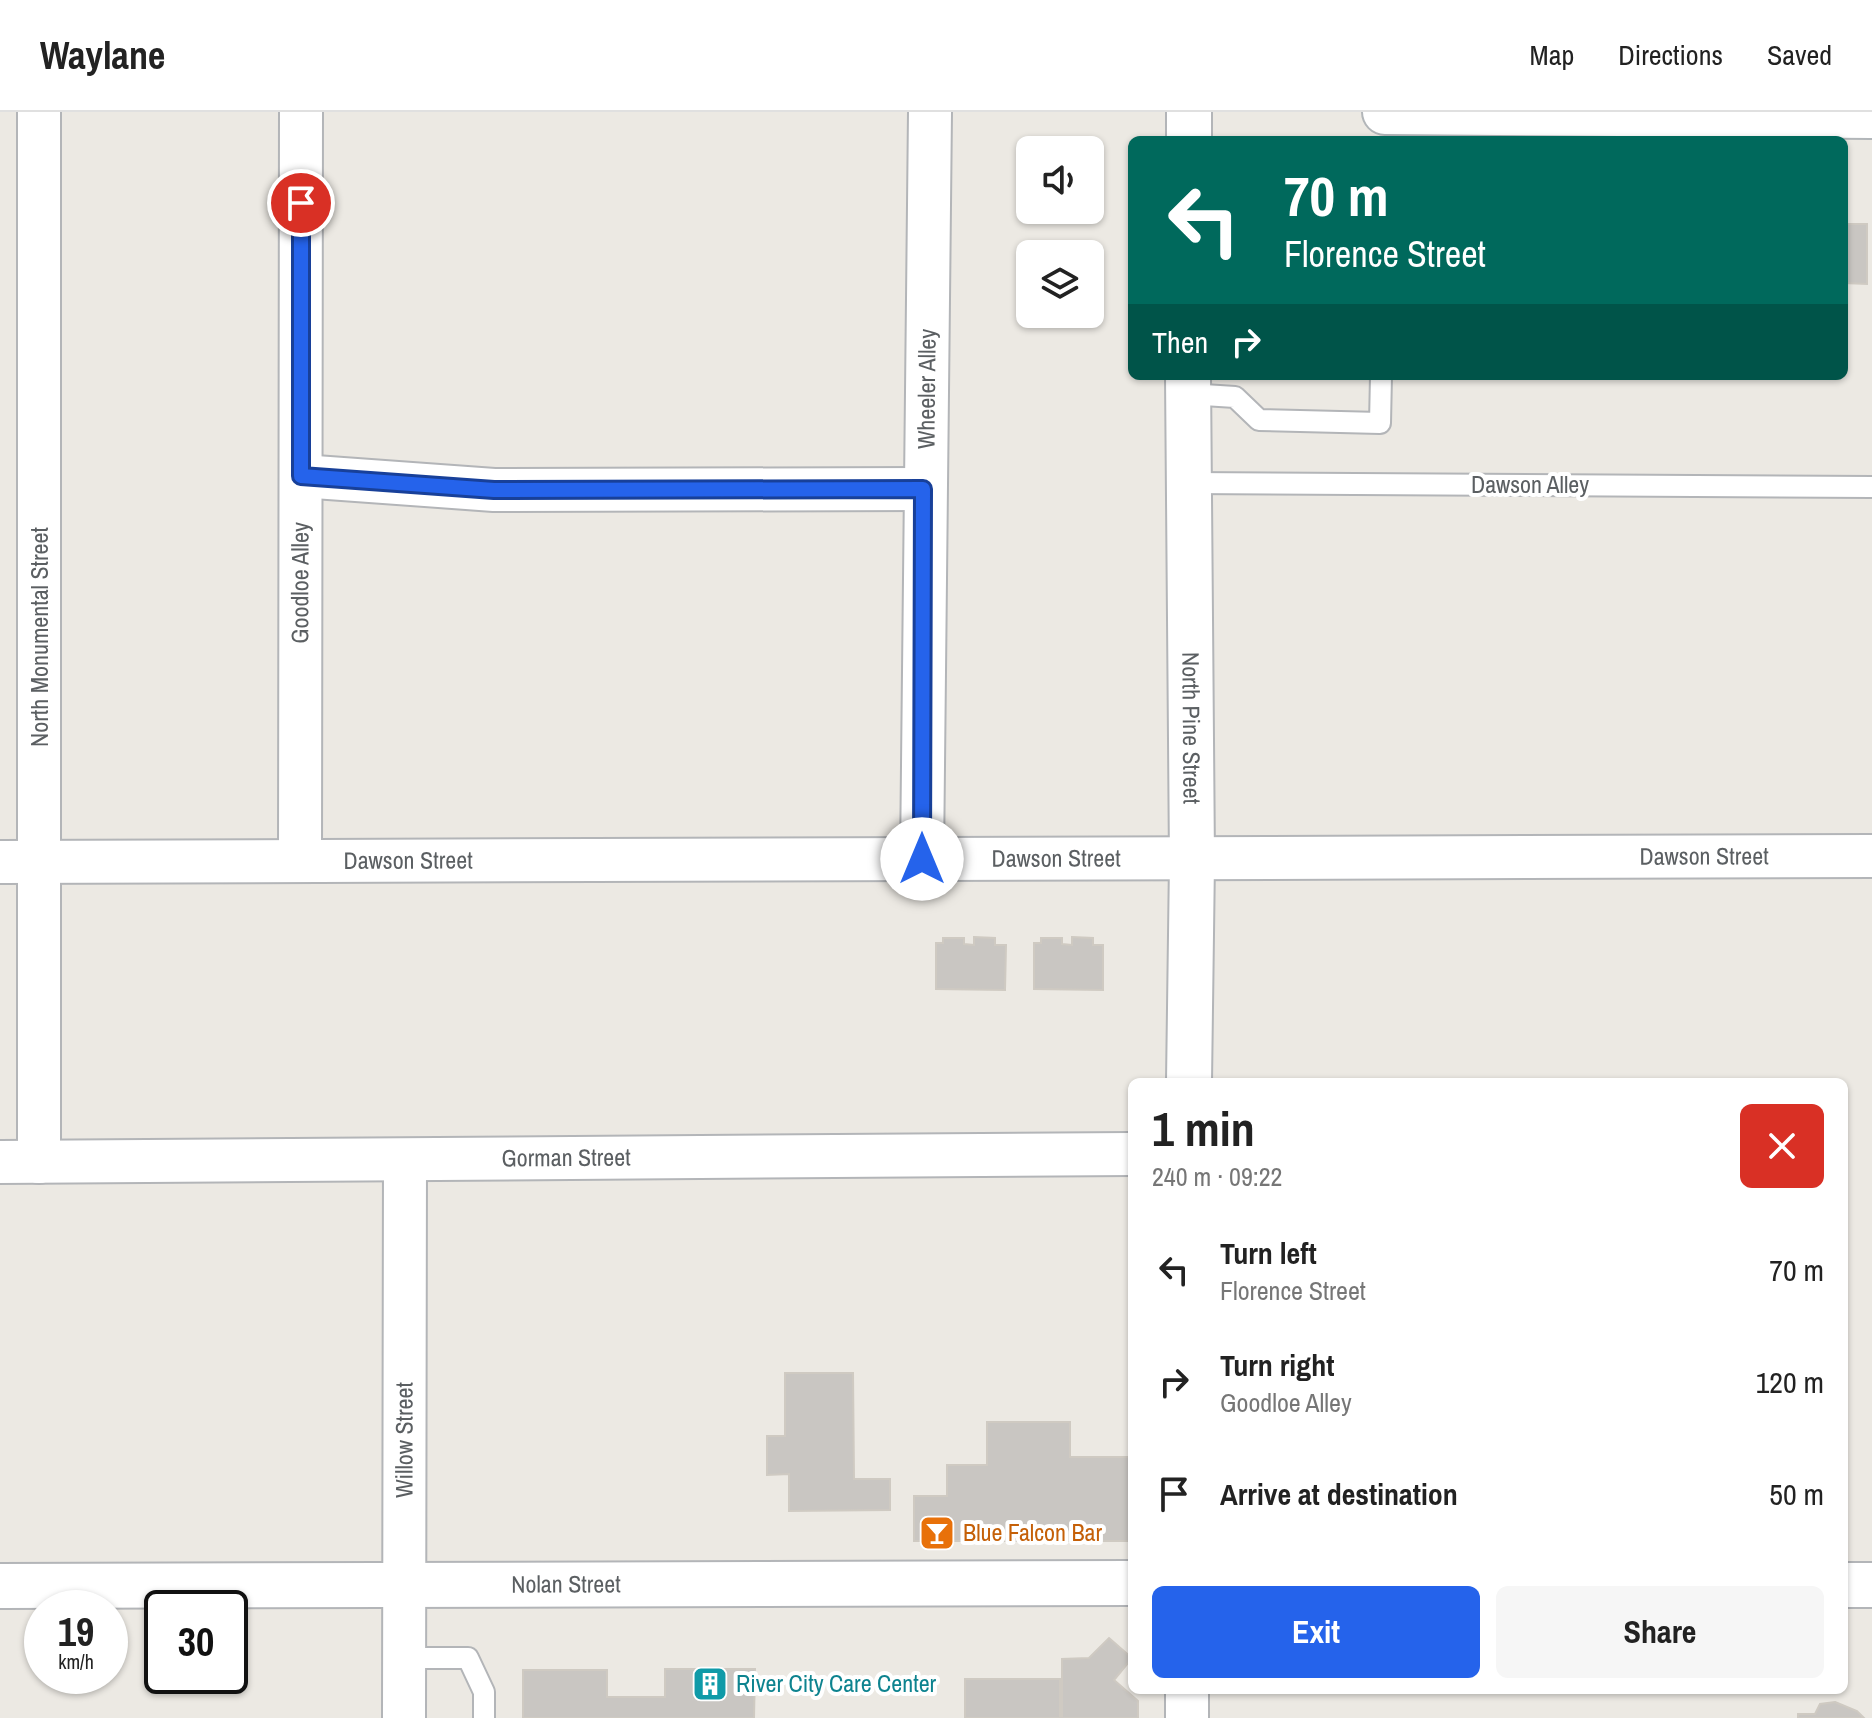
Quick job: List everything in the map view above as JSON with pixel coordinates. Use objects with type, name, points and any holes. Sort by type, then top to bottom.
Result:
[{"type":"street","name":"North Monumental Street","points":[[20,1162],[20,862],[39,112]]},
{"type":"street","name":"Goodloe Alley","points":[[300,861],[301,112]]},
{"type":"street","name":"Wheeler Alley","points":[[922,859],[923,489],[930,112]]},
{"type":"street","points":[[1189,112],[1189,136]]},
{"type":"street","points":[[1386,117],[1604,114],[1872,116]]},
{"type":"street","name":"North Pine Street","points":[[1188,385],[1192,861],[1189,1078]]},
{"type":"street","points":[[301,476],[494,490],[923,489]]},
{"type":"street","name":"Dawson Street","points":[[20,862],[1192,861],[1872,856]]},
{"type":"street","name":"Gorman Street","points":[[20,1162],[405,1162],[1128,1154]]},
{"type":"street","name":"Willow Street","points":[[404,1718],[405,1162]]},
{"type":"street","name":"Nolan Street","points":[[0,1586],[1128,1583]]},
{"type":"street","points":[[1848,1585],[1872,1585]]},
{"type":"street","points":[[1187,1694],[1187,1718]]},
{"type":"lane","points":[[1188,385],[1235,397],[1259,420],[1380,423],[1381,380]]},
{"type":"lane","name":"Dawson Alley","points":[[1188,483],[1872,487]]},
{"type":"lane","points":[[404,1658],[468,1658],[484,1692],[484,1718]]},
{"type":"building","points":[[1848,224],[1867,224],[1867,284],[1848,283]]},
{"type":"building","points":[[974,937],[995,938],[995,945],[1006,945],[1005,990],[936,989],[936,943],[943,943],[943,938],[964,938],[964,944],[974,945]]},
{"type":"building","points":[[1072,937],[1093,938],[1093,945],[1103,945],[1103,990],[1034,989],[1034,943],[1041,943],[1041,938],[1062,938],[1062,944],[1072,945]]},
{"type":"building","points":[[785,1373],[853,1373],[854,1479],[890,1479],[890,1510],[789,1511],[789,1474],[767,1475],[767,1436],[785,1436]]},
{"type":"building","points":[[987,1422],[1070,1422],[1070,1457],[1128,1457],[1128,1541],[914,1541],[914,1496],[947,1496],[947,1465],[987,1465]]},
{"type":"building","points":[[1109,1638],[1128,1655],[1128,1663],[1114,1680],[1138,1701],[1138,1718],[1062,1718],[1062,1659],[1089,1658]]},
{"type":"building","name":"River City Care Center","points":[[665,1669],[755,1669],[754,1718],[523,1718],[523,1670],[607,1670],[607,1697],[665,1697]]},
{"type":"building","points":[[965,1679],[1060,1679],[1060,1718],[965,1718]]},
{"type":"building","points":[[1835,1702],[1857,1711],[1864,1718],[1798,1718],[1798,1714],[1815,1714],[1820,1704]]},
{"type":"place","name":"Blue Falcon Bar","points":[[937,1533]]},
{"type":"place","name":"River City Care Center","points":[[710,1684]]},
{"type":"route","points":[[301,203],[301,476],[494,490],[923,489],[922,859]]}]
